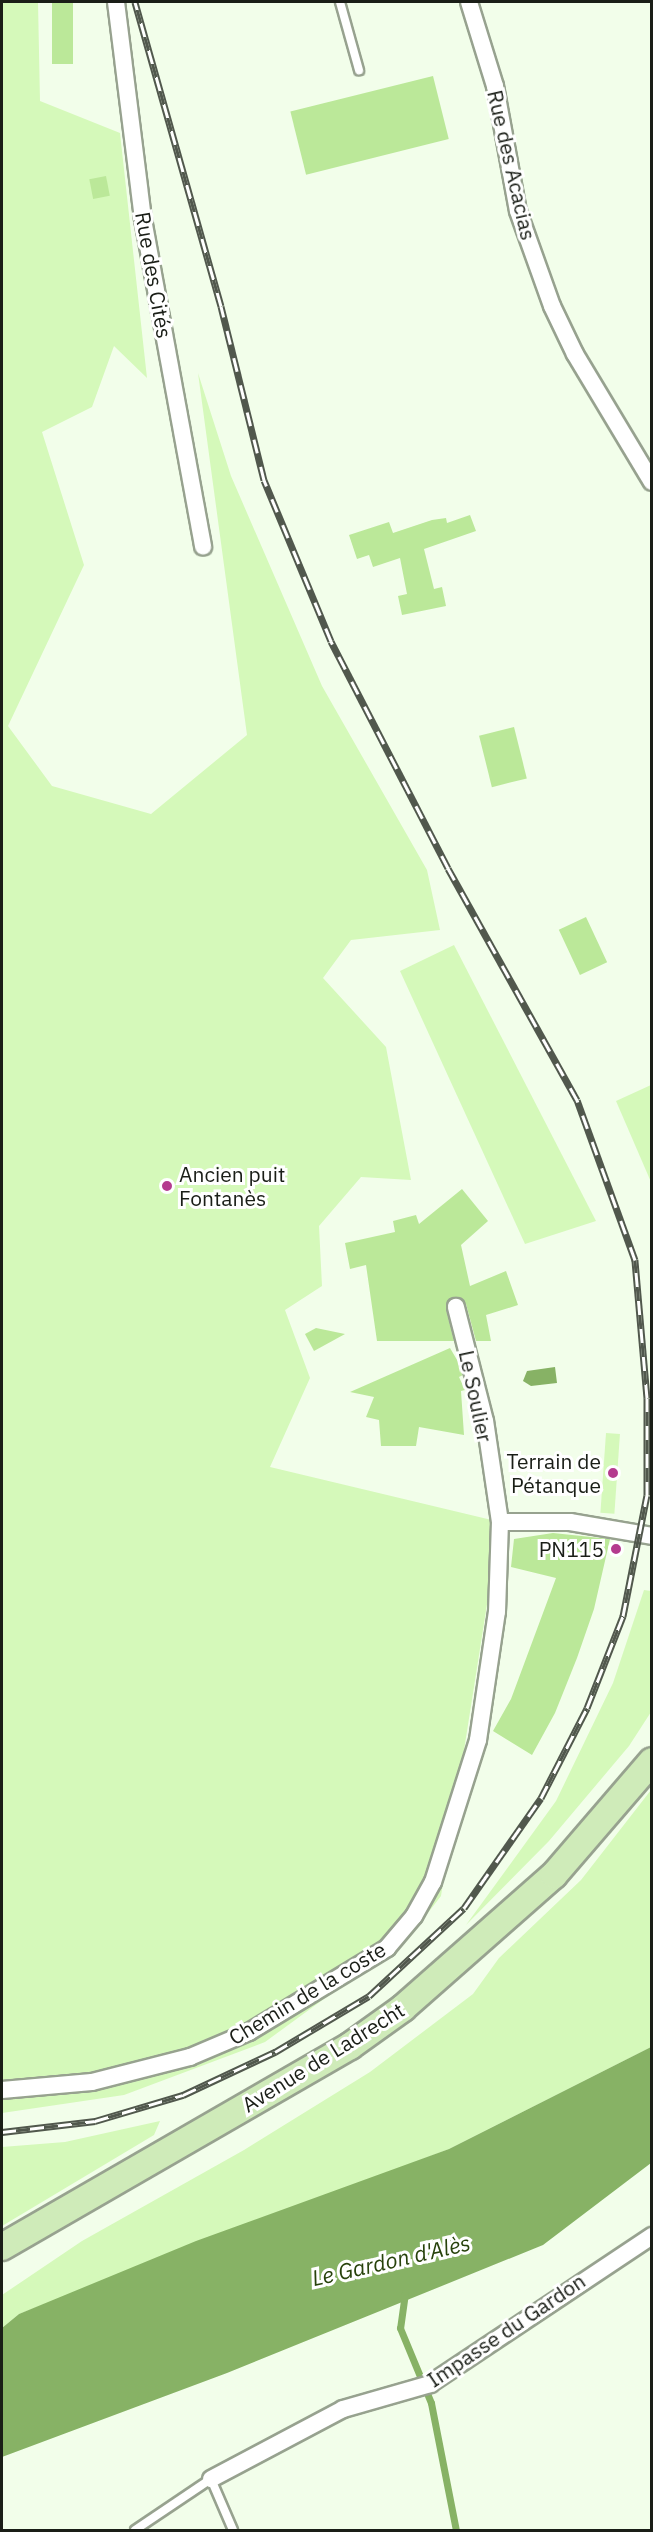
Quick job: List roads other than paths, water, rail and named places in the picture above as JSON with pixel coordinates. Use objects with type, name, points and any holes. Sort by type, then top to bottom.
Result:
[{"type":"main road","name":"Avenue de Ladrecht","points":[[2,2247],[350,2046],[403,2008],[554,1875],[651,1761]]},
{"type":"street","name":"Rue des Cités","points":[[116,2],[143,219],[203,547]]},
{"type":"street","name":"Rue des Acacias","points":[[469,2],[495,86],[518,211],[552,306],[575,354],[651,482]]},
{"type":"street","name":"Le Soulier","points":[[456,1307],[485,1421],[500,1522]]},
{"type":"street","points":[[500,1522],[570,1522],[651,1536]]},
{"type":"street","name":"Chemin de la coste","points":[[2,2090],[92,2082],[190,2057],[249,2032],[387,1948],[414,1916],[433,1882],[478,1740],[497,1612],[500,1522]]},
{"type":"street","name":"Impasse du Gardon","points":[[211,2479],[343,2409],[430,2384],[651,2236]]},
{"type":"lane","points":[[340,2],[359,70]]},
{"type":"lane","points":[[135,2530],[211,2479],[233,2530]]},
{"type":"water","points":[[555,1367],[557,1383],[531,1386],[523,1381],[527,1371]]},
{"type":"water","name":"Le Gardon d'Alès","points":[[651,2047],[651,2163],[543,2245],[227,2373],[2,2457],[2,2328],[19,2314],[196,2241],[449,2149]]},
{"type":"waterway","points":[[405,2293],[400,2328],[431,2403],[456,2530]]},
{"type":"railway","points":[[2,2132],[95,2121],[183,2095],[275,2052],[369,1996],[464,1908],[541,1798],[587,1708],[623,1616],[647,1495],[647,1398],[635,1260],[577,1100],[448,868],[331,641],[264,480],[221,306],[135,2]]},
{"type":"place","name":"Ancien puit Fontanès","points":[[167,1186]]},
{"type":"place","name":"Terrain de Pétanque","points":[[613,1473]]},
{"type":"place","name":"PN115","points":[[616,1549]]}]
